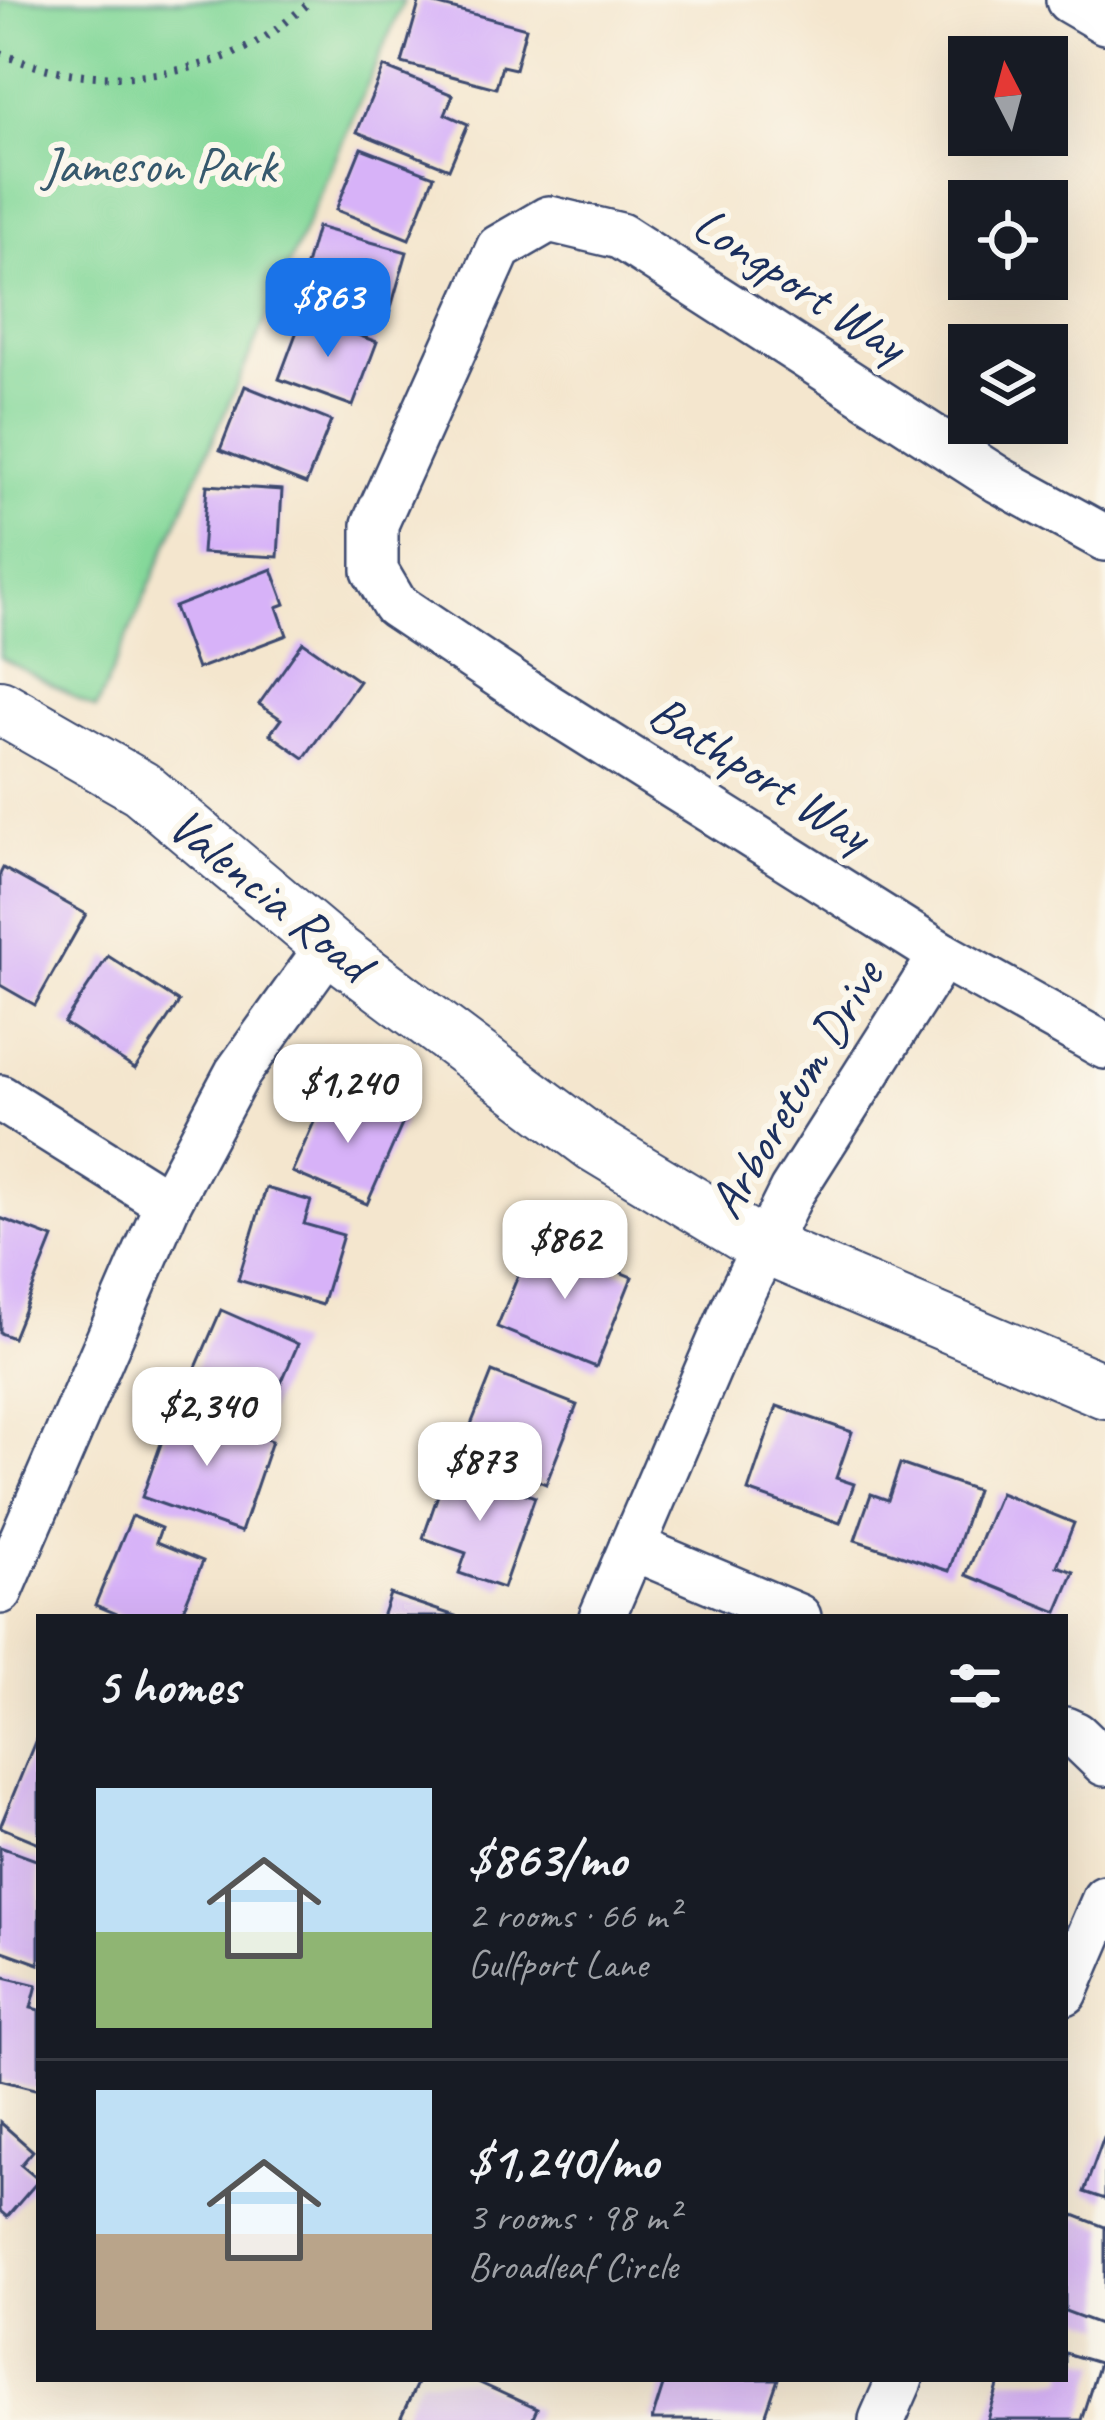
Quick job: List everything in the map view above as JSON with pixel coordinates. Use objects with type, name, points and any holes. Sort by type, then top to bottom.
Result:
[{"type":"street","points":[[1069,0],[1105,21]]},
{"type":"street","name":"Longport Way","points":[[374,571],[374,524],[500,248],[549,220],[620,236],[999,480],[1105,538]]},
{"type":"street","name":"Bathport Way","points":[[374,571],[394,605],[544,704],[942,955],[1105,1046]]},
{"type":"street","name":"Valencia Road","points":[[0,706],[141,788],[329,946],[595,1144],[764,1247],[1105,1391]]},
{"type":"street","points":[[0,1591],[168,1203],[237,1073],[329,946]]},
{"type":"street","name":"Arboretum Drive","points":[[603,1614],[736,1304],[792,1191],[942,955]]},
{"type":"street","points":[[0,1097],[168,1203]]},
{"type":"street","points":[[632,1547],[791,1614]]},
{"type":"street","points":[[1068,1731],[1105,1763]]},
{"type":"street","points":[[1068,1985],[1105,1899]]},
{"type":"street","points":[[882,2420],[899,2382]]},
{"type":"path","points":[[0,53],[77,74],[133,77],[235,53],[266,37],[313,0]]},
{"type":"green space","name":"Jameson Park","points":[[0,0],[404,0],[96,709],[0,657]]},
{"type":"building","points":[[420,0],[526,28],[515,69],[502,66],[496,88],[402,63]]},
{"type":"building","points":[[384,67],[453,95],[445,114],[468,124],[449,169],[357,132]]},
{"type":"building","points":[[361,148],[434,176],[409,239],[336,210]]},
{"type":"building","points":[[317,227],[407,252],[388,318],[298,293]]},
{"type":"building","points":[[303,315],[377,342],[353,406],[279,379]]},
{"type":"building","points":[[245,386],[331,421],[306,484],[220,450]]},
{"type":"building","points":[[207,485],[282,490],[278,557],[202,553]]},
{"type":"building","points":[[272,569],[285,604],[277,607],[287,635],[197,669],[174,607]]},
{"type":"building","points":[[303,642],[359,681],[304,758],[270,734],[281,719],[259,704]]},
{"type":"building","points":[[3,868],[86,914],[35,1005],[0,985]]},
{"type":"building","points":[[108,956],[179,1002],[135,1069],[64,1023]]},
{"type":"building","points":[[329,1088],[404,1120],[367,1204],[292,1172]]},
{"type":"building","points":[[266,1188],[311,1201],[304,1224],[343,1235],[322,1305],[238,1280]]},
{"type":"building","points":[[0,1218],[53,1238],[13,1338],[0,1333]]},
{"type":"building","points":[[534,1237],[632,1277],[596,1367],[497,1327]]},
{"type":"building","points":[[221,1310],[298,1344],[265,1420],[188,1386]]},
{"type":"building","points":[[492,1372],[577,1405],[546,1484],[461,1450]]},
{"type":"building","points":[[777,1406],[852,1432],[836,1478],[854,1484],[840,1523],[748,1491]]},
{"type":"building","points":[[174,1407],[272,1441],[241,1532],[142,1497]]},
{"type":"building","points":[[900,1464],[976,1490],[949,1571],[855,1540],[871,1494],[888,1500]]},
{"type":"building","points":[[448,1466],[535,1497],[503,1588],[459,1573],[466,1553],[423,1538]]},
{"type":"building","points":[[1000,1493],[1074,1523],[1057,1566],[1074,1572],[1057,1612],[966,1575]]},
{"type":"building","points":[[132,1516],[161,1528],[156,1542],[203,1561],[181,1614],[117,1614],[95,1605]]},
{"type":"building","points":[[390,1594],[449,1614],[383,1614]]},
{"type":"building","points":[[36,1739],[36,1842],[0,1827]]},
{"type":"building","points":[[0,1847],[36,1860],[36,1963],[0,1950]]},
{"type":"building","points":[[0,1976],[36,1985],[31,2008],[36,2009],[36,2089],[0,2080]]},
{"type":"building","points":[[0,2122],[33,2151],[21,2165],[36,2178],[36,2183],[7,2217],[0,2211]]},
{"type":"building","points":[[1105,2137],[1105,2199],[1084,2192]]},
{"type":"building","points":[[1074,2215],[1105,2227],[1105,2326],[1068,2312],[1068,2230]]},
{"type":"building","points":[[1068,2354],[1099,2363],[1081,2420],[988,2420],[999,2382],[1068,2382]]},
{"type":"building","points":[[418,2382],[478,2382],[537,2409],[532,2420],[400,2420]]},
{"type":"building","points":[[664,2382],[777,2382],[764,2420],[652,2420]]}]
